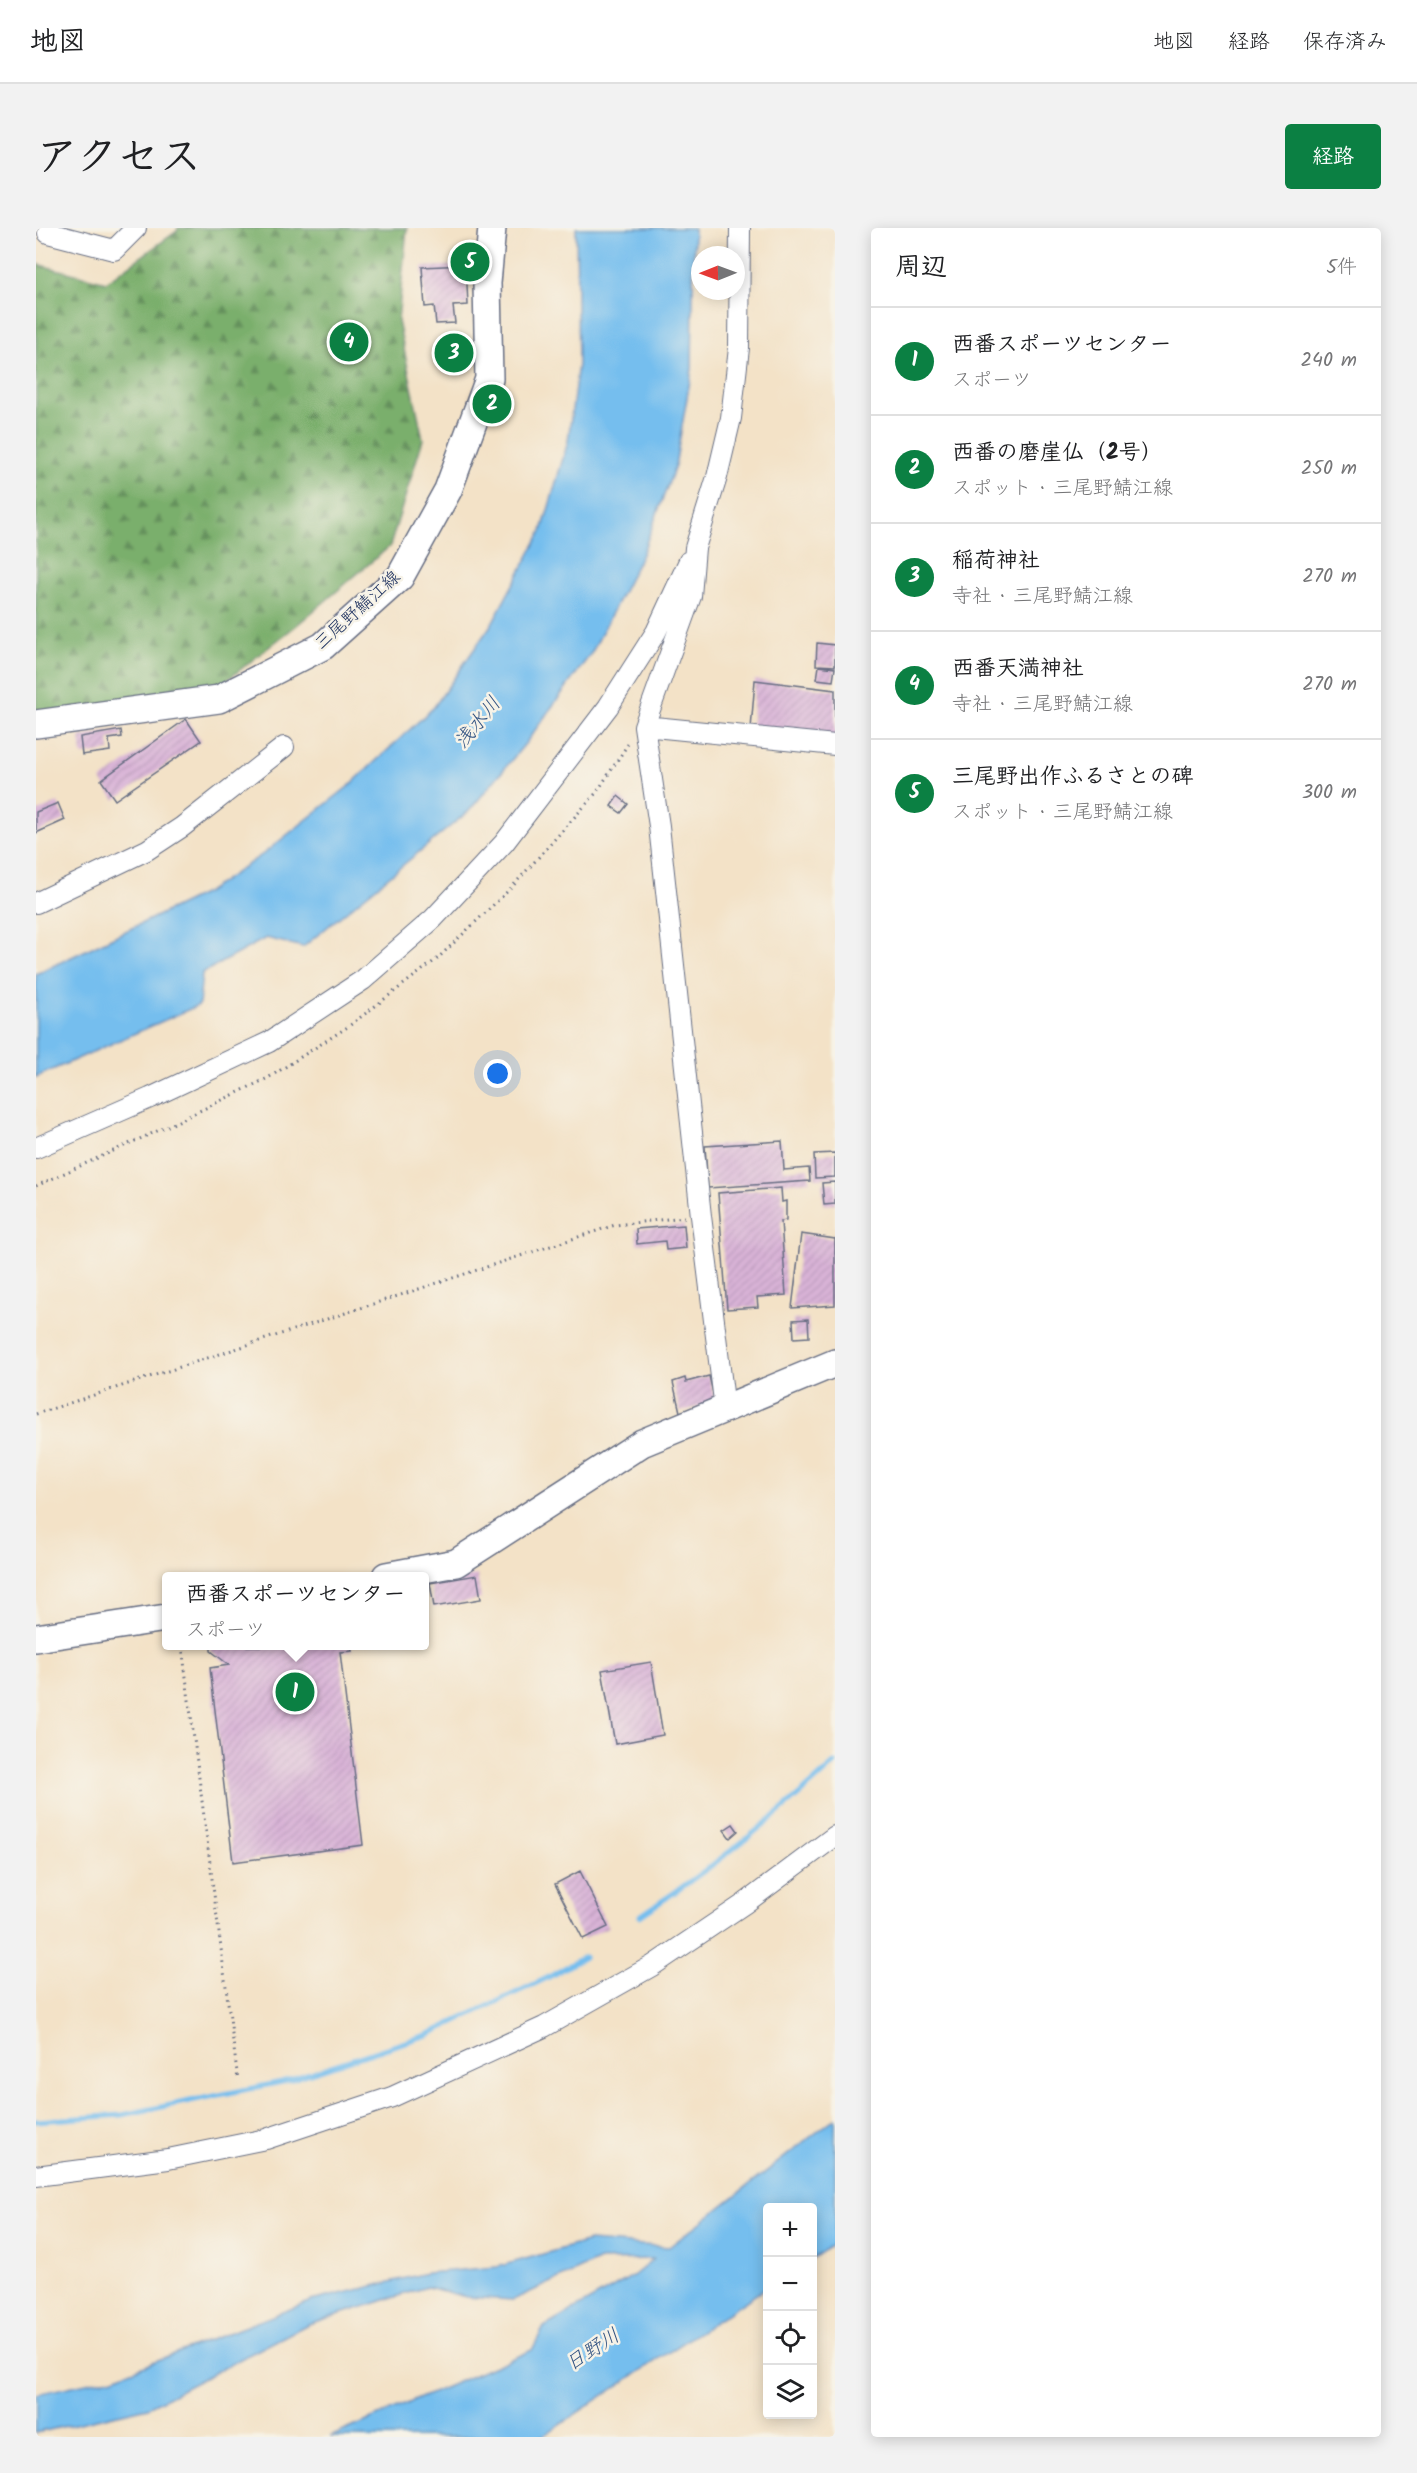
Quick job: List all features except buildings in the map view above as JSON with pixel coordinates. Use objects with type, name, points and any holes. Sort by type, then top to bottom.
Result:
[{"type":"main road","name":"三尾野鯖江線","points":[[36,724],[219,699],[324,646],[400,577],[448,490],[489,379],[487,283],[492,228]]},
{"type":"main road","points":[[408,1572],[456,1563],[642,1443],[835,1363]]},
{"type":"main road","points":[[36,1638],[162,1619]]},
{"type":"street","points":[[50,228],[48,233],[114,250],[136,228]]},
{"type":"street","points":[[36,1148],[269,1042],[363,980],[433,919],[504,843],[608,707],[656,632],[695,548],[717,477],[730,418],[739,348],[740,228]]},
{"type":"street","points":[[695,548],[691,596],[644,726],[659,826],[701,1216],[725,1409]]},
{"type":"street","points":[[644,726],[835,745]]},
{"type":"street","points":[[36,903],[147,850],[182,827],[284,747]]},
{"type":"street","points":[[36,2176],[168,2159],[266,2139],[392,2097],[544,2027],[652,1966],[744,1904],[835,1836]]},
{"type":"path","points":[[36,1414],[615,1225],[701,1216]]},
{"type":"path","points":[[183,1650],[238,2080]]},
{"type":"green space","points":[[178,228],[407,228],[398,321],[423,439],[390,546],[297,625],[199,702],[36,714],[36,264],[106,282],[177,231]]},
{"type":"water","name":"浅水川","points":[[576,228],[694,228],[694,246],[691,246],[692,369],[675,466],[642,554],[592,652],[525,744],[469,811],[303,947],[266,938],[202,973],[199,1005],[36,1077],[36,974],[207,892],[263,854],[349,786],[434,707],[491,625],[542,531],[568,441],[578,364]]},
{"type":"water","name":"日野川","points":[[835,2118],[835,2243],[817,2255],[817,2203],[763,2203],[763,2290],[541,2437],[330,2437],[532,2350],[544,2327],[633,2276],[654,2259],[600,2260],[513,2300],[466,2297],[427,2287],[308,2324],[148,2407],[36,2433],[36,2394],[114,2377],[311,2301],[427,2273],[497,2267],[589,2241],[669,2247]]},
{"type":"waterway","points":[[640,1916],[691,1881],[740,1843],[835,1763]]},
{"type":"waterway","points":[[36,2121],[122,2115],[282,2082],[427,2035],[547,1978],[584,1957]]},
{"type":"place","name":"三尾野出作ふるさとの碑","points":[[470,262]]},
{"type":"place","name":"西番天満神社","points":[[349,342]]},
{"type":"place","name":"稲荷神社","points":[[454,353]]},
{"type":"place","name":"西番の磨崖仏（2号）","points":[[492,404]]},
{"type":"place","name":"西番スポーツセンター","points":[[295,1692]]}]
